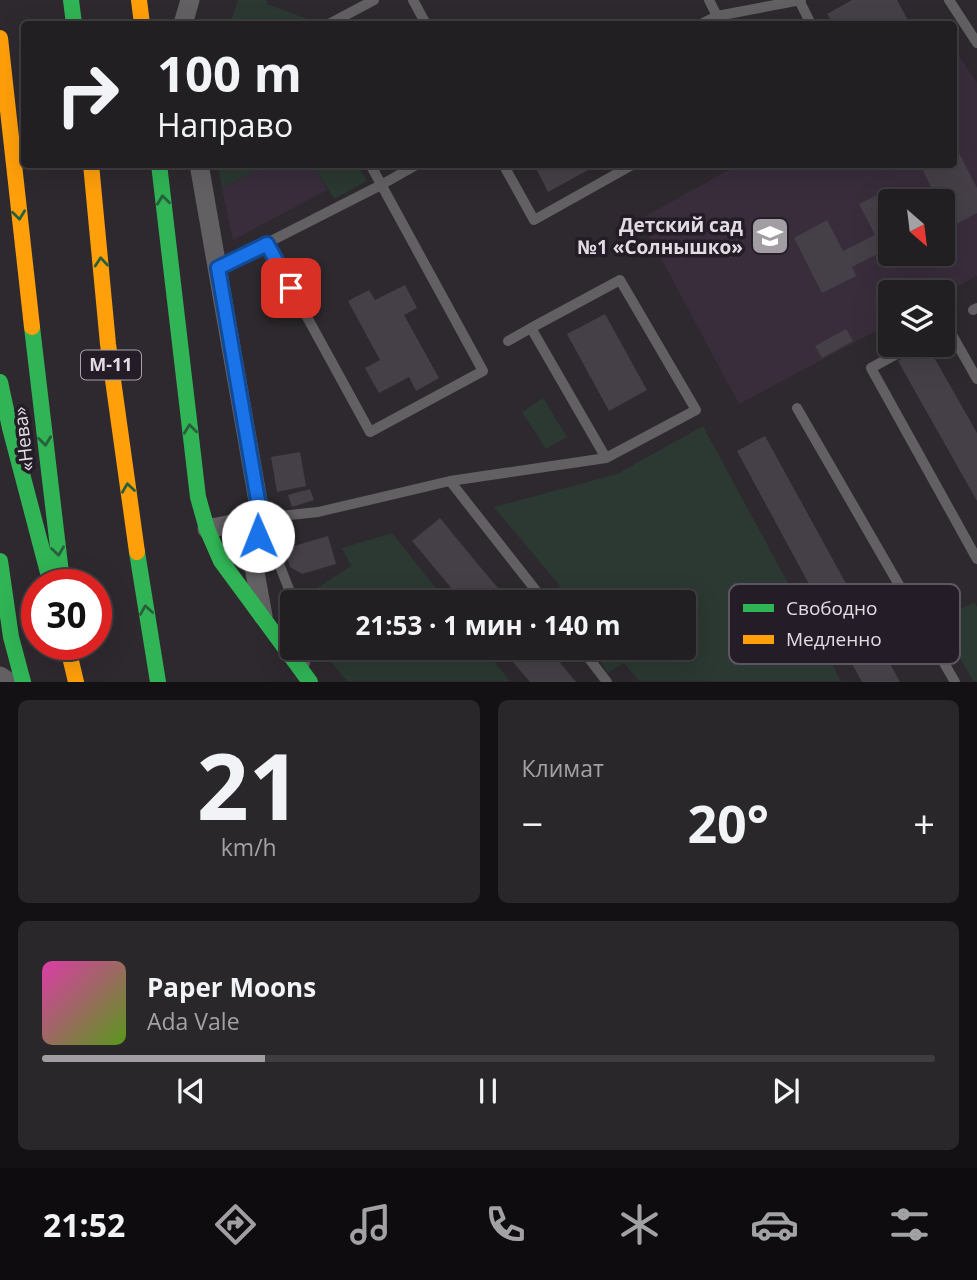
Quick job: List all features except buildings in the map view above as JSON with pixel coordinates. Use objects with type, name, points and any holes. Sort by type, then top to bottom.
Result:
[{"type":"main road","points":[[71,0],[74,21]]},
{"type":"main road","points":[[139,0],[142,21]]},
{"type":"main road","name":"«Нева»","points":[[0,38],[60,569]]},
{"type":"main road","name":"М-11","points":[[92,168],[108,344],[137,555],[158,681]]},
{"type":"main road","points":[[159,168],[198,497],[207,529],[221,561],[306,676]]},
{"type":"main road","points":[[0,382],[47,569]]},
{"type":"main road","points":[[0,561],[12,639],[23,681]]},
{"type":"main road","points":[[72,660],[76,681]]},
{"type":"street","points":[[184,21],[187,1]]},
{"type":"street","points":[[201,168],[261,518],[255,572],[263,620]]},
{"type":"street","points":[[207,529],[261,518]]},
{"type":"street","points":[[0,676],[9,681]]},
{"type":"lane","points":[[335,21],[374,0]]},
{"type":"lane","points":[[412,0],[424,21]]},
{"type":"lane","points":[[709,0],[717,16]]},
{"type":"lane","points":[[707,21],[717,16],[800,0],[810,21]]},
{"type":"lane","points":[[949,0],[977,43]]},
{"type":"lane","points":[[267,244],[370,432],[482,371],[372,168]]},
{"type":"lane","points":[[218,268],[411,168]]},
{"type":"lane","points":[[505,168],[534,219],[627,168]]},
{"type":"lane","points":[[289,590],[261,518],[318,512],[450,481],[606,458],[695,410],[621,280],[508,341]]},
{"type":"lane","points":[[531,328],[606,458]]},
{"type":"lane","points":[[955,340],[977,379]]},
{"type":"lane","points":[[891,357],[871,368],[977,559]]},
{"type":"lane","points":[[797,408],[899,584]]},
{"type":"lane","points":[[450,481],[536,590]]},
{"type":"lane","points":[[590,660],[607,681]]},
{"type":"lane","points":[[945,664],[955,681]]},
{"type":"shaded area","points":[[238,0],[267,0],[267,4],[313,21],[231,21]]},
{"type":"shaded area","name":"Детский сад №1 «Солнышко»","points":[[957,53],[977,83],[977,276],[955,288],[955,280],[878,280],[878,330],[739,404],[640,219],[733,168],[957,168]]},
{"type":"shaded area","points":[[219,168],[260,168],[222,188]]},
{"type":"shaded area","points":[[260,168],[315,168],[327,190],[233,240],[222,188]]},
{"type":"shaded area","points":[[315,168],[359,168],[367,181],[334,199]]},
{"type":"shaded area","points":[[543,398],[567,437],[546,449],[522,412]]},
{"type":"shaded area","points":[[703,426],[789,584],[729,584],[729,664],[832,664],[841,681],[639,681],[624,663],[608,673],[600,660],[696,660],[696,590],[558,590],[560,586],[494,507],[617,474]]},
{"type":"shaded area","points":[[392,533],[437,590],[314,590],[351,566],[342,548]]},
{"type":"shaded area","points":[[974,602],[977,607],[977,682],[973,681],[960,658],[960,610]]},
{"type":"shaded area","points":[[329,660],[493,660],[510,681],[347,681]]},
{"type":"traffic: fast","points":[[71,0],[74,21]]},
{"type":"traffic: fast","points":[[159,168],[198,497],[207,529],[221,561],[310,682]]},
{"type":"traffic: fast","points":[[32,327],[61,569]]},
{"type":"traffic: fast","points":[[0,382],[47,569]]},
{"type":"traffic: fast","points":[[137,552],[158,682]]},
{"type":"traffic: fast","points":[[0,561],[11,637],[23,682]]},
{"type":"traffic: slow","points":[[139,0],[142,21]]},
{"type":"traffic: slow","points":[[0,38],[32,327]]},
{"type":"traffic: slow","points":[[91,168],[108,344],[137,552]]},
{"type":"traffic: slow","points":[[71,660],[76,682]]},
{"type":"place","name":"Детский сад №1 «Солнышко»","points":[[770,236]]},
{"type":"route","points":[[258,536],[261,518],[218,268],[267,244],[291,288]]}]
